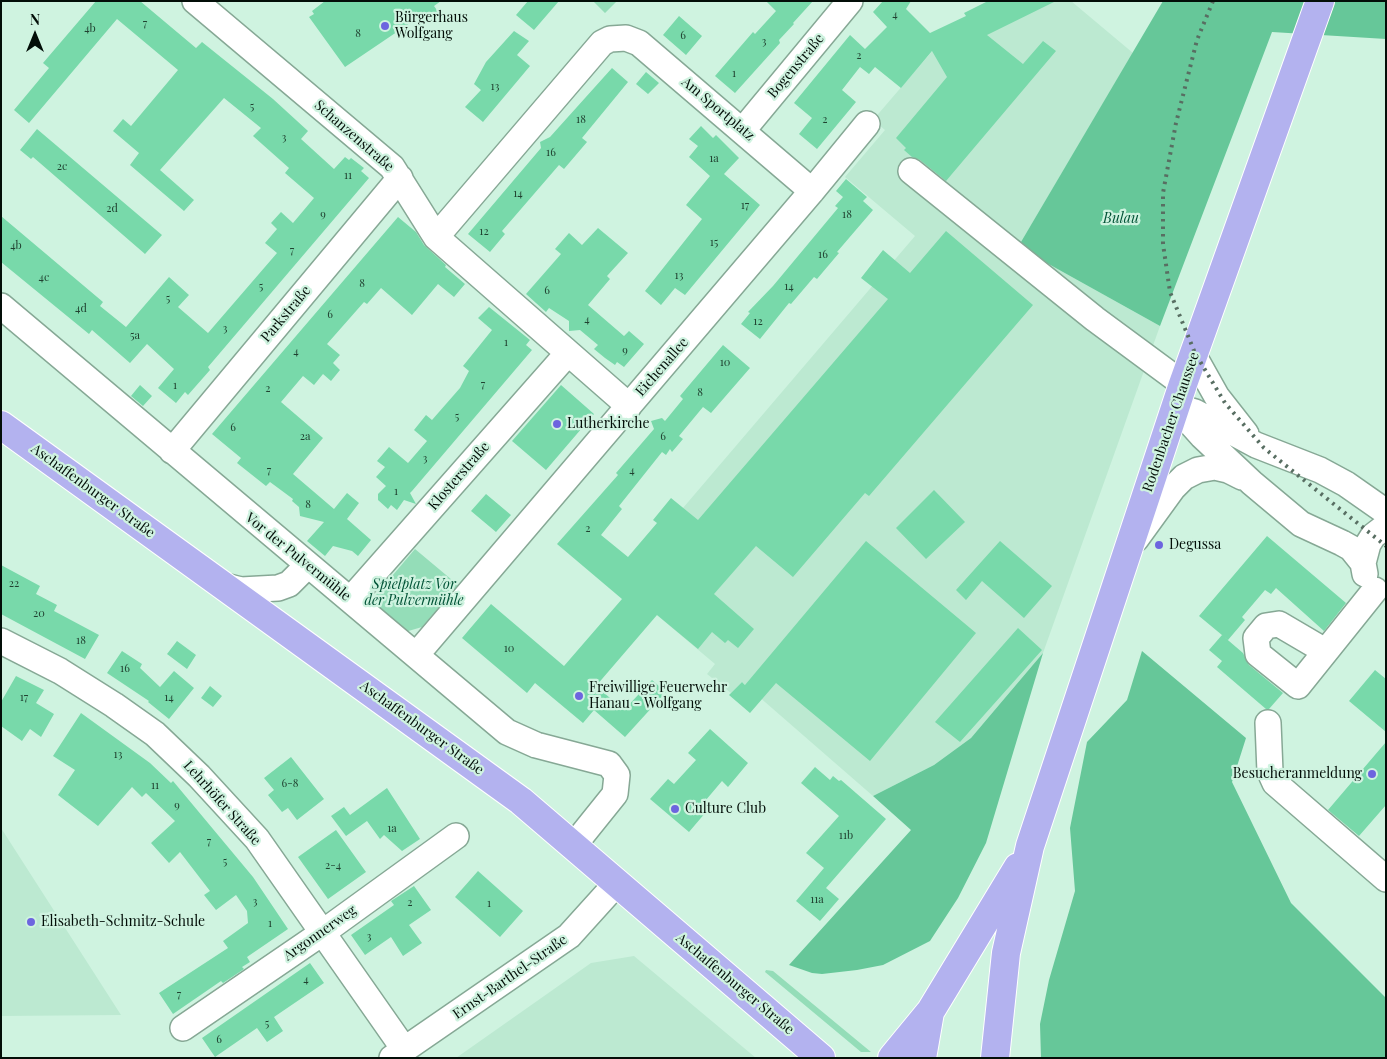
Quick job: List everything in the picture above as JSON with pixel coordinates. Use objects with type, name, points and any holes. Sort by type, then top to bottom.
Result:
[{"type":"main road","name":"Rodenbacher Chaussee","points":[[1030,846],[1179,396],[1233,240],[1320,1]]},
{"type":"main road","name":"Aschaffenburger Straße","points":[[1,425],[491,779],[574,845],[616,884],[821,1058]]},
{"type":"main road","points":[[892,1058],[930,1012],[1030,846]]},
{"type":"main road","points":[[995,1058],[1006,953],[1030,846]]},
{"type":"main road","points":[[922,1058],[930,1012]]},
{"type":"street","name":"Schanzenstraße","points":[[195,1],[392,167],[436,237],[629,406]]},
{"type":"street","name":"Bogenstraße","points":[[743,130],[850,1]]},
{"type":"street","name":"Am Sportplatz","points":[[436,237],[602,42],[618,38],[626,38],[640,44],[743,130],[812,191]]},
{"type":"street","name":"Eichenallee","points":[[417,654],[867,124]]},
{"type":"street","points":[[912,171],[1095,319],[1195,412],[1256,445],[1320,470],[1346,484],[1386,512]]},
{"type":"street","name":"Parkstraße","points":[[172,451],[400,178]]},
{"type":"street","name":"Vor der Pulvermühle","points":[[1,306],[417,654],[507,732],[536,745],[604,762],[614,769],[618,781],[615,794],[574,845]]},
{"type":"street","name":"Klosterstraße","points":[[351,600],[568,353]]},
{"type":"street","points":[[1194,356],[1227,411],[1256,445]]},
{"type":"street","points":[[1179,396],[1202,436],[1252,483],[1301,524],[1342,542],[1351,548],[1363,563],[1368,582],[1380,594],[1325,651]]},
{"type":"street","points":[[1128,549],[1173,488],[1192,473],[1198,470],[1222,468],[1252,483]]},
{"type":"street","points":[[1363,563],[1368,544],[1373,536],[1386,526]]},
{"type":"street","points":[[225,586],[241,590],[278,588],[294,580],[308,564]]},
{"type":"street","name":"Lehrhöfer Straße","points":[[1,641],[83,684],[137,721],[173,750],[243,823],[322,933],[398,1053]]},
{"type":"street","points":[[1268,723],[1270,772],[1275,783],[1291,799],[1386,879]]},
{"type":"street","name":"Argonnerweg","points":[[183,1028],[322,933],[456,836]]},
{"type":"street","name":"Ernst-Barthel-Straße","points":[[398,1053],[569,936],[616,884]]},
{"type":"shaded area","points":[[1031,1],[1071,1],[1133,53],[1018,247],[1160,326],[1043,653],[971,738],[934,765],[873,796],[742,682],[731,693],[707,674],[715,664],[619,583],[915,236],[845,177],[885,130],[873,120],[935,48]]},
{"type":"shaded area","name":"Elisabeth-Schmitz-Schule","points":[[1,828],[121,1015],[1,1016]]},
{"type":"shaded area","points":[[634,956],[756,1058],[456,1058],[591,963]]},
{"type":"green space","points":[[593,1],[617,1],[605,13]]},
{"type":"green space","name":"Bulau","points":[[1163,1],[1386,1],[1386,39],[1272,32],[1160,326],[1018,247]]},
{"type":"green space","name":"Spielplatz Vor der Pulvermühle","points":[[415,549],[458,585],[422,627],[405,632],[370,602]]},
{"type":"green space","points":[[1142,651],[1246,738],[1232,782],[1291,903],[1386,998],[1386,1058],[1041,1058],[1040,1024],[1049,980],[1075,891],[1070,828],[1087,742],[1127,700]]},
{"type":"green space","points":[[1043,653],[986,843],[958,898],[930,941],[883,965],[857,970],[822,974],[812,973],[789,965],[911,830],[873,796],[934,765],[971,738]]},
{"type":"green space","points":[[766,970],[773,971],[871,1052],[861,1052],[765,972]]},
{"type":"building","points":[[96,1],[140,1],[196,48],[202,42],[273,99],[308,131],[301,139],[334,169],[345,157],[349,160],[351,158],[364,168],[361,171],[369,178],[208,367],[210,370],[188,395],[185,392],[176,403],[158,388],[174,369],[147,344],[130,363],[92,330],[89,334],[1,262],[1,216],[103,302],[100,306],[126,327],[169,277],[189,295],[178,307],[208,333],[277,253],[265,243],[277,229],[271,223],[281,212],[293,223],[314,198],[285,173],[289,168],[253,136],[261,128],[224,98],[160,170],[194,200],[184,211],[130,165],[139,153],[113,131],[123,119],[131,126],[178,70],[117,19],[29,123],[14,110],[49,68],[43,63]]},
{"type":"building","points":[[325,1],[441,1],[434,6],[439,13],[424,24],[419,17],[345,67],[309,17],[314,14],[312,11]]},
{"type":"building","points":[[528,1],[559,1],[534,30],[516,15]]},
{"type":"building","points":[[766,1],[813,1],[779,40],[780,43],[735,93],[715,76],[753,32],[755,34],[776,11]]},
{"type":"building","points":[[883,1],[911,1],[906,9],[930,33],[966,16],[964,13],[988,1],[1056,1],[987,35],[1023,64],[1043,41],[1056,51],[946,181],[920,160],[912,157],[904,150],[906,148],[896,138],[947,77],[932,51],[901,88],[875,67],[869,74],[860,67],[842,90],[856,102],[817,149],[799,134],[812,118],[794,103],[850,35],[865,49],[887,27],[873,12]]},
{"type":"building","points":[[679,16],[702,36],[686,55],[663,35]]},
{"type":"building","points":[[514,31],[529,41],[517,55],[530,66],[483,122],[465,107],[481,90],[474,84],[486,62]]},
{"type":"building","points":[[612,68],[628,82],[582,138],[587,142],[564,169],[559,165],[502,231],[505,234],[490,252],[468,234],[541,148],[540,142],[550,137]]},
{"type":"building","points":[[646,72],[659,83],[648,94],[636,84]]},
{"type":"building","points":[[701,126],[713,138],[716,135],[739,158],[724,174],[760,205],[685,295],[675,288],[661,305],[645,291],[702,219],[686,205],[710,176],[689,157],[698,146],[689,139]]},
{"type":"building","points":[[37,129],[162,235],[145,254],[33,157],[31,159],[20,150]]},
{"type":"building","points":[[846,179],[867,197],[863,201],[873,210],[817,279],[814,277],[791,304],[789,303],[760,339],[741,324],[750,313],[748,312],[773,286],[838,208],[835,206],[843,197],[836,191]]},
{"type":"building","points":[[398,217],[416,232],[424,245],[446,265],[445,267],[465,284],[454,297],[438,284],[412,315],[381,288],[367,304],[364,302],[327,344],[340,355],[333,363],[340,370],[331,381],[323,374],[314,385],[303,376],[281,402],[323,438],[293,474],[334,509],[347,493],[359,503],[347,519],[371,540],[358,556],[352,551],[333,546],[325,556],[307,541],[324,522],[300,516],[299,507],[292,501],[293,499],[270,482],[266,486],[237,463],[241,458],[212,434]]},
{"type":"building","points":[[598,228],[628,253],[607,276],[610,279],[588,305],[624,336],[629,331],[644,344],[624,367],[617,362],[615,365],[605,358],[594,349],[598,345],[580,330],[569,331],[569,321],[549,308],[546,312],[526,294],[561,254],[555,249],[569,233],[582,245]]},
{"type":"building","points":[[946,231],[1033,305],[869,496],[865,493],[793,577],[756,546],[714,594],[754,629],[738,648],[728,640],[725,643],[712,632],[698,649],[657,615],[596,686],[624,710],[652,680],[666,692],[625,737],[594,710],[583,723],[535,683],[527,693],[462,638],[491,604],[564,666],[622,599],[557,544],[618,475],[616,473],[654,429],[651,421],[662,418],[665,421],[683,399],[680,396],[723,345],[750,368],[711,413],[703,407],[679,436],[683,439],[672,452],[670,449],[666,455],[662,452],[619,506],[622,509],[601,535],[628,557],[657,523],[653,520],[671,498],[698,520],[888,299],[861,278],[883,250],[910,273]]},
{"type":"building","points":[[489,307],[530,340],[526,345],[532,350],[410,493],[416,504],[404,500],[397,510],[391,505],[388,509],[378,500],[378,494],[386,486],[376,477],[385,467],[377,461],[389,447],[408,463],[427,441],[414,430],[426,415],[432,420],[460,388],[469,371],[463,366],[492,330],[478,318]]},
{"type":"building","points":[[140,385],[152,396],[143,406],[131,396]]},
{"type":"building","name":"Lutherkirche","points":[[561,385],[594,414],[546,470],[512,441]]},
{"type":"building","points":[[934,490],[965,522],[926,559],[896,528]]},
{"type":"building","points":[[486,494],[511,515],[496,532],[471,511]]},
{"type":"building","points":[[1267,536],[1346,603],[1324,631],[1276,588],[1271,594],[1265,590],[1242,617],[1245,620],[1228,640],[1199,616]]},
{"type":"building","points":[[866,541],[976,633],[870,761],[776,683],[750,713],[729,695],[742,682],[745,685]]},
{"type":"building","points":[[1000,541],[1052,586],[1024,618],[982,581],[966,600],[956,590]]},
{"type":"building","points":[[1,565],[40,586],[36,594],[57,605],[54,611],[99,635],[85,659],[1,614]]},
{"type":"building","points":[[1018,628],[1042,650],[960,742],[935,722]]},
{"type":"building","points":[[1222,635],[1243,653],[1249,665],[1283,693],[1269,709],[1266,709],[1217,667],[1222,661],[1209,650]]},
{"type":"building","points":[[177,641],[196,655],[187,669],[167,654]]},
{"type":"building","points":[[122,651],[142,664],[140,668],[160,687],[174,671],[194,688],[169,719],[149,701],[107,673]]},
{"type":"building","name":"Besucheranmeldung","points":[[1375,670],[1386,679],[1386,732],[1349,701]]},
{"type":"building","points":[[16,676],[44,690],[36,703],[54,714],[41,737],[30,729],[22,741],[1,726],[1,702]]},
{"type":"building","points":[[210,686],[222,696],[213,707],[201,698]]},
{"type":"building","points":[[81,713],[150,763],[171,783],[173,781],[253,877],[288,929],[247,957],[250,962],[242,967],[244,969],[223,983],[221,981],[173,1014],[159,993],[228,948],[223,941],[248,923],[247,911],[236,895],[216,910],[204,895],[210,891],[180,852],[169,863],[151,843],[175,821],[146,793],[142,797],[132,787],[98,826],[58,795],[75,770],[53,756]]},
{"type":"building","points":[[710,729],[748,763],[728,787],[722,781],[700,807],[706,812],[689,832],[650,799],[668,779],[674,784],[696,760],[688,753]]},
{"type":"building","name":"Besucheranmeldung","points":[[1386,742],[1386,805],[1359,836],[1328,810]]},
{"type":"building","points":[[291,757],[324,799],[297,820],[288,808],[282,812],[268,795],[274,790],[264,778]]},
{"type":"building","points":[[815,767],[830,780],[833,776],[839,781],[841,780],[886,819],[826,888],[839,899],[820,921],[796,901],[824,868],[806,853],[839,816],[801,783]]},
{"type":"building","points":[[387,788],[420,839],[402,851],[384,835],[380,839],[367,821],[346,836],[331,816],[344,807],[350,815]]},
{"type":"building","points":[[336,830],[366,872],[328,899],[298,857]]},
{"type":"building","points":[[478,871],[523,911],[500,937],[455,897]]},
{"type":"building","points":[[414,886],[431,910],[409,925],[422,943],[403,956],[391,937],[365,955],[351,935],[394,905],[391,901]]},
{"type":"building","points":[[310,963],[324,983],[274,1017],[283,1031],[267,1042],[257,1028],[215,1057],[202,1038]]},
{"type":"railway","points":[[1213,1],[1197,40],[1176,123],[1163,193],[1163,244],[1170,292],[1195,353],[1225,403],[1264,448],[1386,546]]},
{"type":"place","name":"Bürgerhaus Wolfgang","points":[[385,26]]},
{"type":"place","name":"Lutherkirche","points":[[557,424]]},
{"type":"place","name":"Degussa","points":[[1159,545]]},
{"type":"place","name":"Freiwillige Feuerwehr Hanau - Wolfgang","points":[[579,696]]},
{"type":"place","name":"Besucheranmeldung","points":[[1372,774]]},
{"type":"place","name":"Culture Club","points":[[675,809]]},
{"type":"place","name":"Elisabeth-Schmitz-Schule","points":[[31,922]]}]
